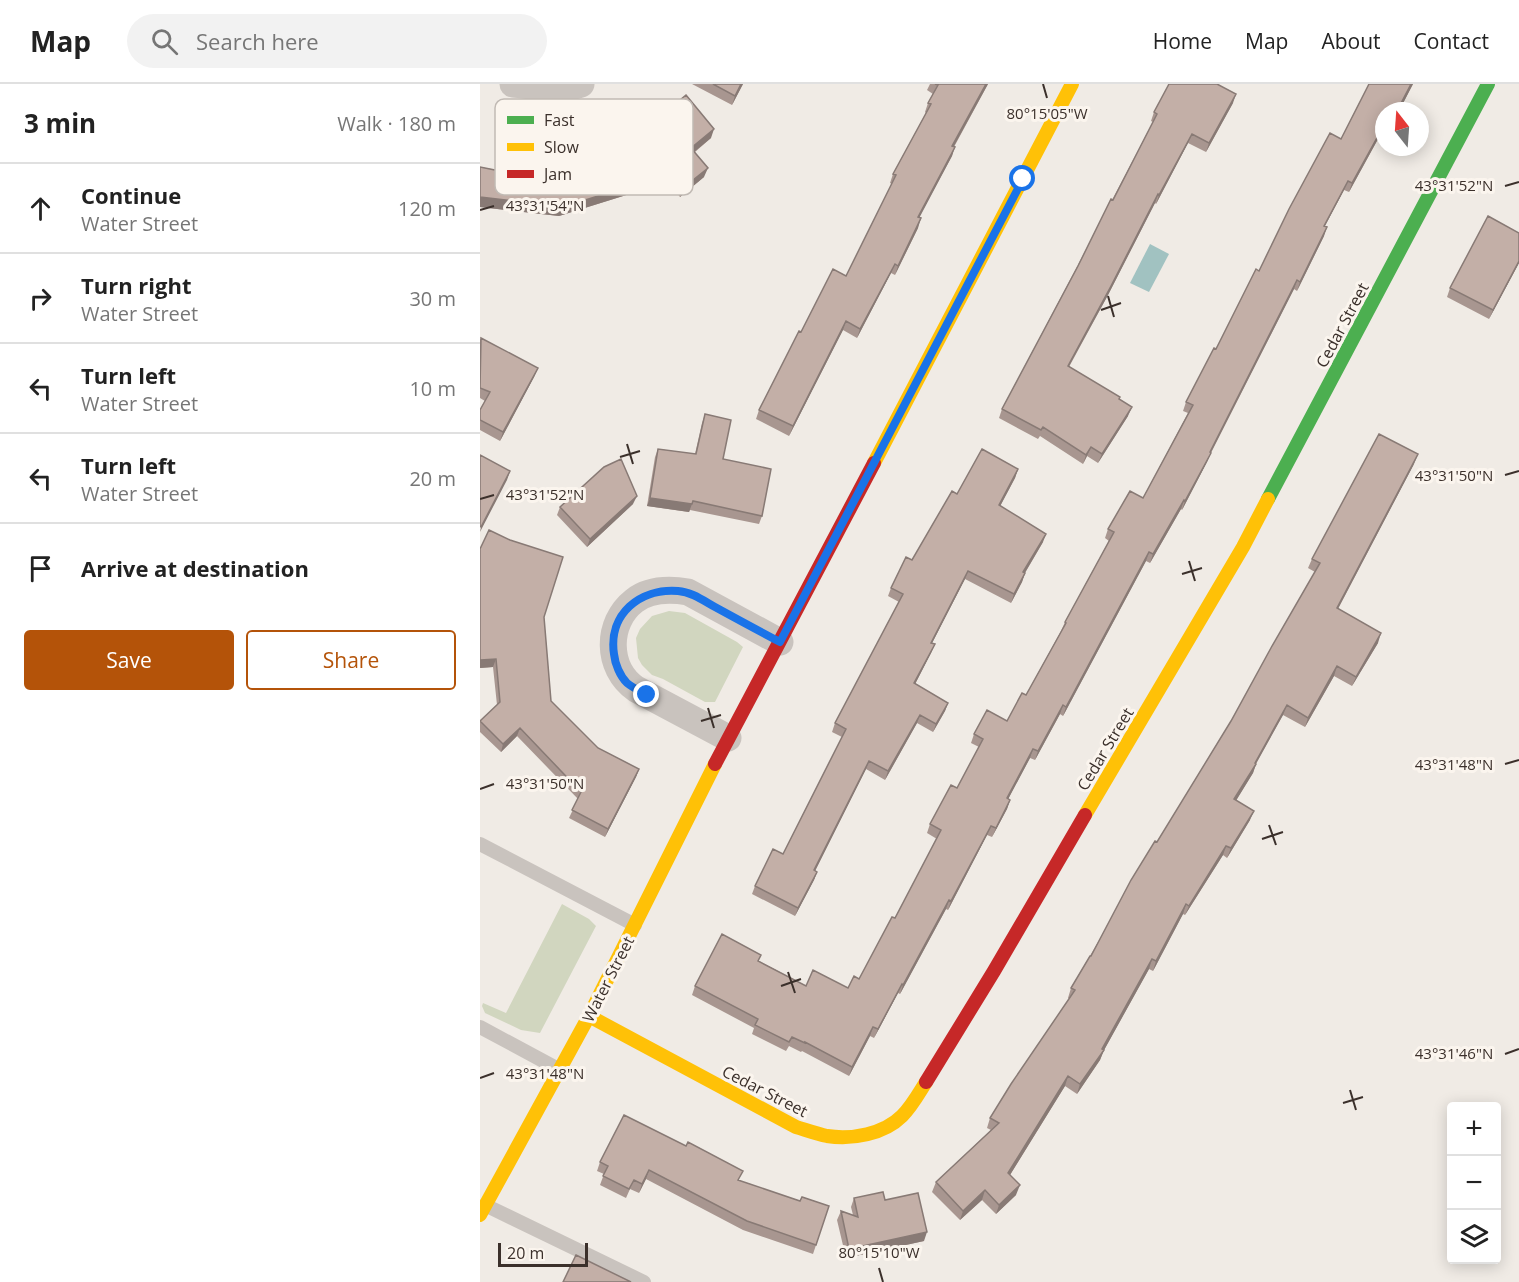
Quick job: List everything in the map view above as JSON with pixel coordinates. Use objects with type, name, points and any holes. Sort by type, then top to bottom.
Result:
[{"type":"street","points":[[513,84],[558,89],[580,84]]},
{"type":"street","name":"Water Street","points":[[483,1210],[589,1016],[728,738],[1072,84]]},
{"type":"street","name":"Cedar Street","points":[[589,1016],[796,1127],[831,1137],[848,1138],[867,1134],[892,1124],[906,1111],[994,971],[1243,547],[1488,84]]},
{"type":"street","points":[[728,738],[626,682],[615,663],[613,652],[613,638],[620,616],[635,600],[654,591],[684,591],[780,642]]},
{"type":"lane","points":[[480,844],[635,925]]},
{"type":"lane","points":[[480,1027],[560,1070]]},
{"type":"lane","points":[[483,1210],[644,1282]]},
{"type":"green space","points":[[669,611],[685,613],[743,647],[715,702],[705,702],[652,675],[638,658],[636,638],[640,629],[652,616]]},
{"type":"green space","points":[[562,904],[589,919],[596,926],[540,1033],[521,1030],[485,1013],[483,1003],[506,1013]]},
{"type":"water","points":[[1150,244],[1169,254],[1149,292],[1130,283]]},
{"type":"building","points":[[713,84],[741,84],[735,96]]},
{"type":"building","points":[[935,84],[986,84],[952,146],[955,147],[918,217],[921,218],[898,266],[895,264],[860,329],[846,321],[793,426],[759,410],[833,269],[846,276],[896,175],[893,174],[931,104],[928,103],[938,85]]},
{"type":"building","points":[[1169,84],[1217,84],[1236,94],[1209,143],[1192,134],[1068,366],[1120,397],[1119,399],[1132,407],[1102,454],[1091,447],[1086,455],[1043,427],[1041,430],[1002,409],[1111,199],[1113,200],[1157,114],[1154,112]]},
{"type":"building","points":[[1369,84],[1411,84],[1402,102],[1375,102],[1375,141],[1352,183],[1348,181],[1324,226],[1327,227],[1300,282],[1297,280],[1185,501],[1153,554],[1149,552],[1066,707],[1063,705],[1038,751],[1033,749],[1007,798],[1010,800],[996,828],[991,826],[878,1029],[873,1027],[852,1067],[805,1042],[792,1037],[789,1042],[755,1025],[758,1019],[695,986],[722,934],[761,955],[758,961],[806,986],[813,970],[848,988],[854,976],[859,979],[892,917],[895,918],[941,830],[930,824],[951,785],[957,788],[983,739],[974,734],[987,710],[1007,721],[1022,693],[1026,695],[1114,532],[1108,529],[1130,491],[1143,498],[1193,405],[1186,402],[1214,348],[1216,349],[1256,269],[1259,271],[1330,133],[1341,139]]},
{"type":"building","points":[[693,104],[714,129],[693,146]]},
{"type":"building","points":[[693,150],[708,168],[693,180]]},
{"type":"building","points":[[480,167],[495,170],[495,195],[601,195],[563,207],[480,197]]},
{"type":"building","points":[[1488,216],[1519,233],[1519,261],[1493,310],[1450,288]]},
{"type":"building","points":[[481,338],[538,368],[503,432],[480,420],[480,410],[490,392],[480,388]]},
{"type":"building","points":[[705,414],[731,420],[723,459],[771,469],[762,516],[693,501],[692,504],[650,498],[658,449],[696,454]]},
{"type":"building","points":[[1379,434],[1418,454],[1337,608],[1381,633],[1356,677],[1337,666],[1308,718],[1287,705],[1256,764],[1234,799],[1254,811],[1231,848],[1226,846],[1189,906],[1186,904],[1156,961],[1152,959],[1102,1049],[1104,1050],[1080,1084],[1068,1076],[1008,1173],[1020,1185],[999,1205],[985,1190],[963,1211],[936,1182],[999,1123],[990,1118],[1075,990],[1071,988],[1091,956],[1131,880],[1231,721],[1320,563],[1312,559]]},
{"type":"building","points":[[982,449],[1018,469],[999,505],[1046,534],[1023,572],[1025,573],[1014,594],[968,571],[931,643],[935,644],[914,683],[948,703],[936,724],[920,715],[888,771],[869,761],[814,870],[817,872],[798,908],[755,886],[773,849],[783,854],[846,729],[835,723],[903,594],[891,588],[906,557],[912,560],[952,491],[957,494]]},
{"type":"building","points":[[480,455],[510,471],[481,527],[480,526]]},
{"type":"building","points":[[621,459],[637,496],[590,539],[560,507],[604,467]]},
{"type":"building","points":[[489,530],[510,540],[563,557],[544,617],[551,701],[598,748],[639,769],[608,829],[572,810],[581,792],[520,728],[503,744],[480,721],[500,702],[496,659],[480,660],[480,549]]},
{"type":"building","points":[[624,1115],[686,1146],[688,1142],[743,1171],[738,1180],[800,1201],[802,1197],[829,1206],[816,1245],[747,1221],[649,1170],[642,1184],[634,1180],[629,1189],[603,1176],[608,1166],[600,1162]]},
{"type":"building","points":[[883,1192],[885,1200],[918,1193],[927,1232],[849,1249],[841,1211],[858,1217],[854,1198]]},
{"type":"building","points":[[576,1255],[631,1282],[563,1282]]},
{"type":"traffic: fast","points":[[1268,499],[1488,84]]},
{"type":"traffic: slow","points":[[874,463],[1072,84]]},
{"type":"traffic: slow","points":[[1085,815],[1243,547],[1268,499]]},
{"type":"traffic: slow","points":[[480,1215],[589,1016],[715,764]]},
{"type":"traffic: slow","points":[[589,1016],[796,1127],[827,1136],[857,1136],[886,1127],[906,1112],[926,1082]]},
{"type":"traffic: jam","points":[[715,764],[874,463]]},
{"type":"traffic: jam","points":[[926,1082],[1085,815]]},
{"type":"route","points":[[647,695],[626,682],[615,663],[613,638],[620,616],[635,600],[654,591],[688,592],[780,642],[1023,179]]}]
